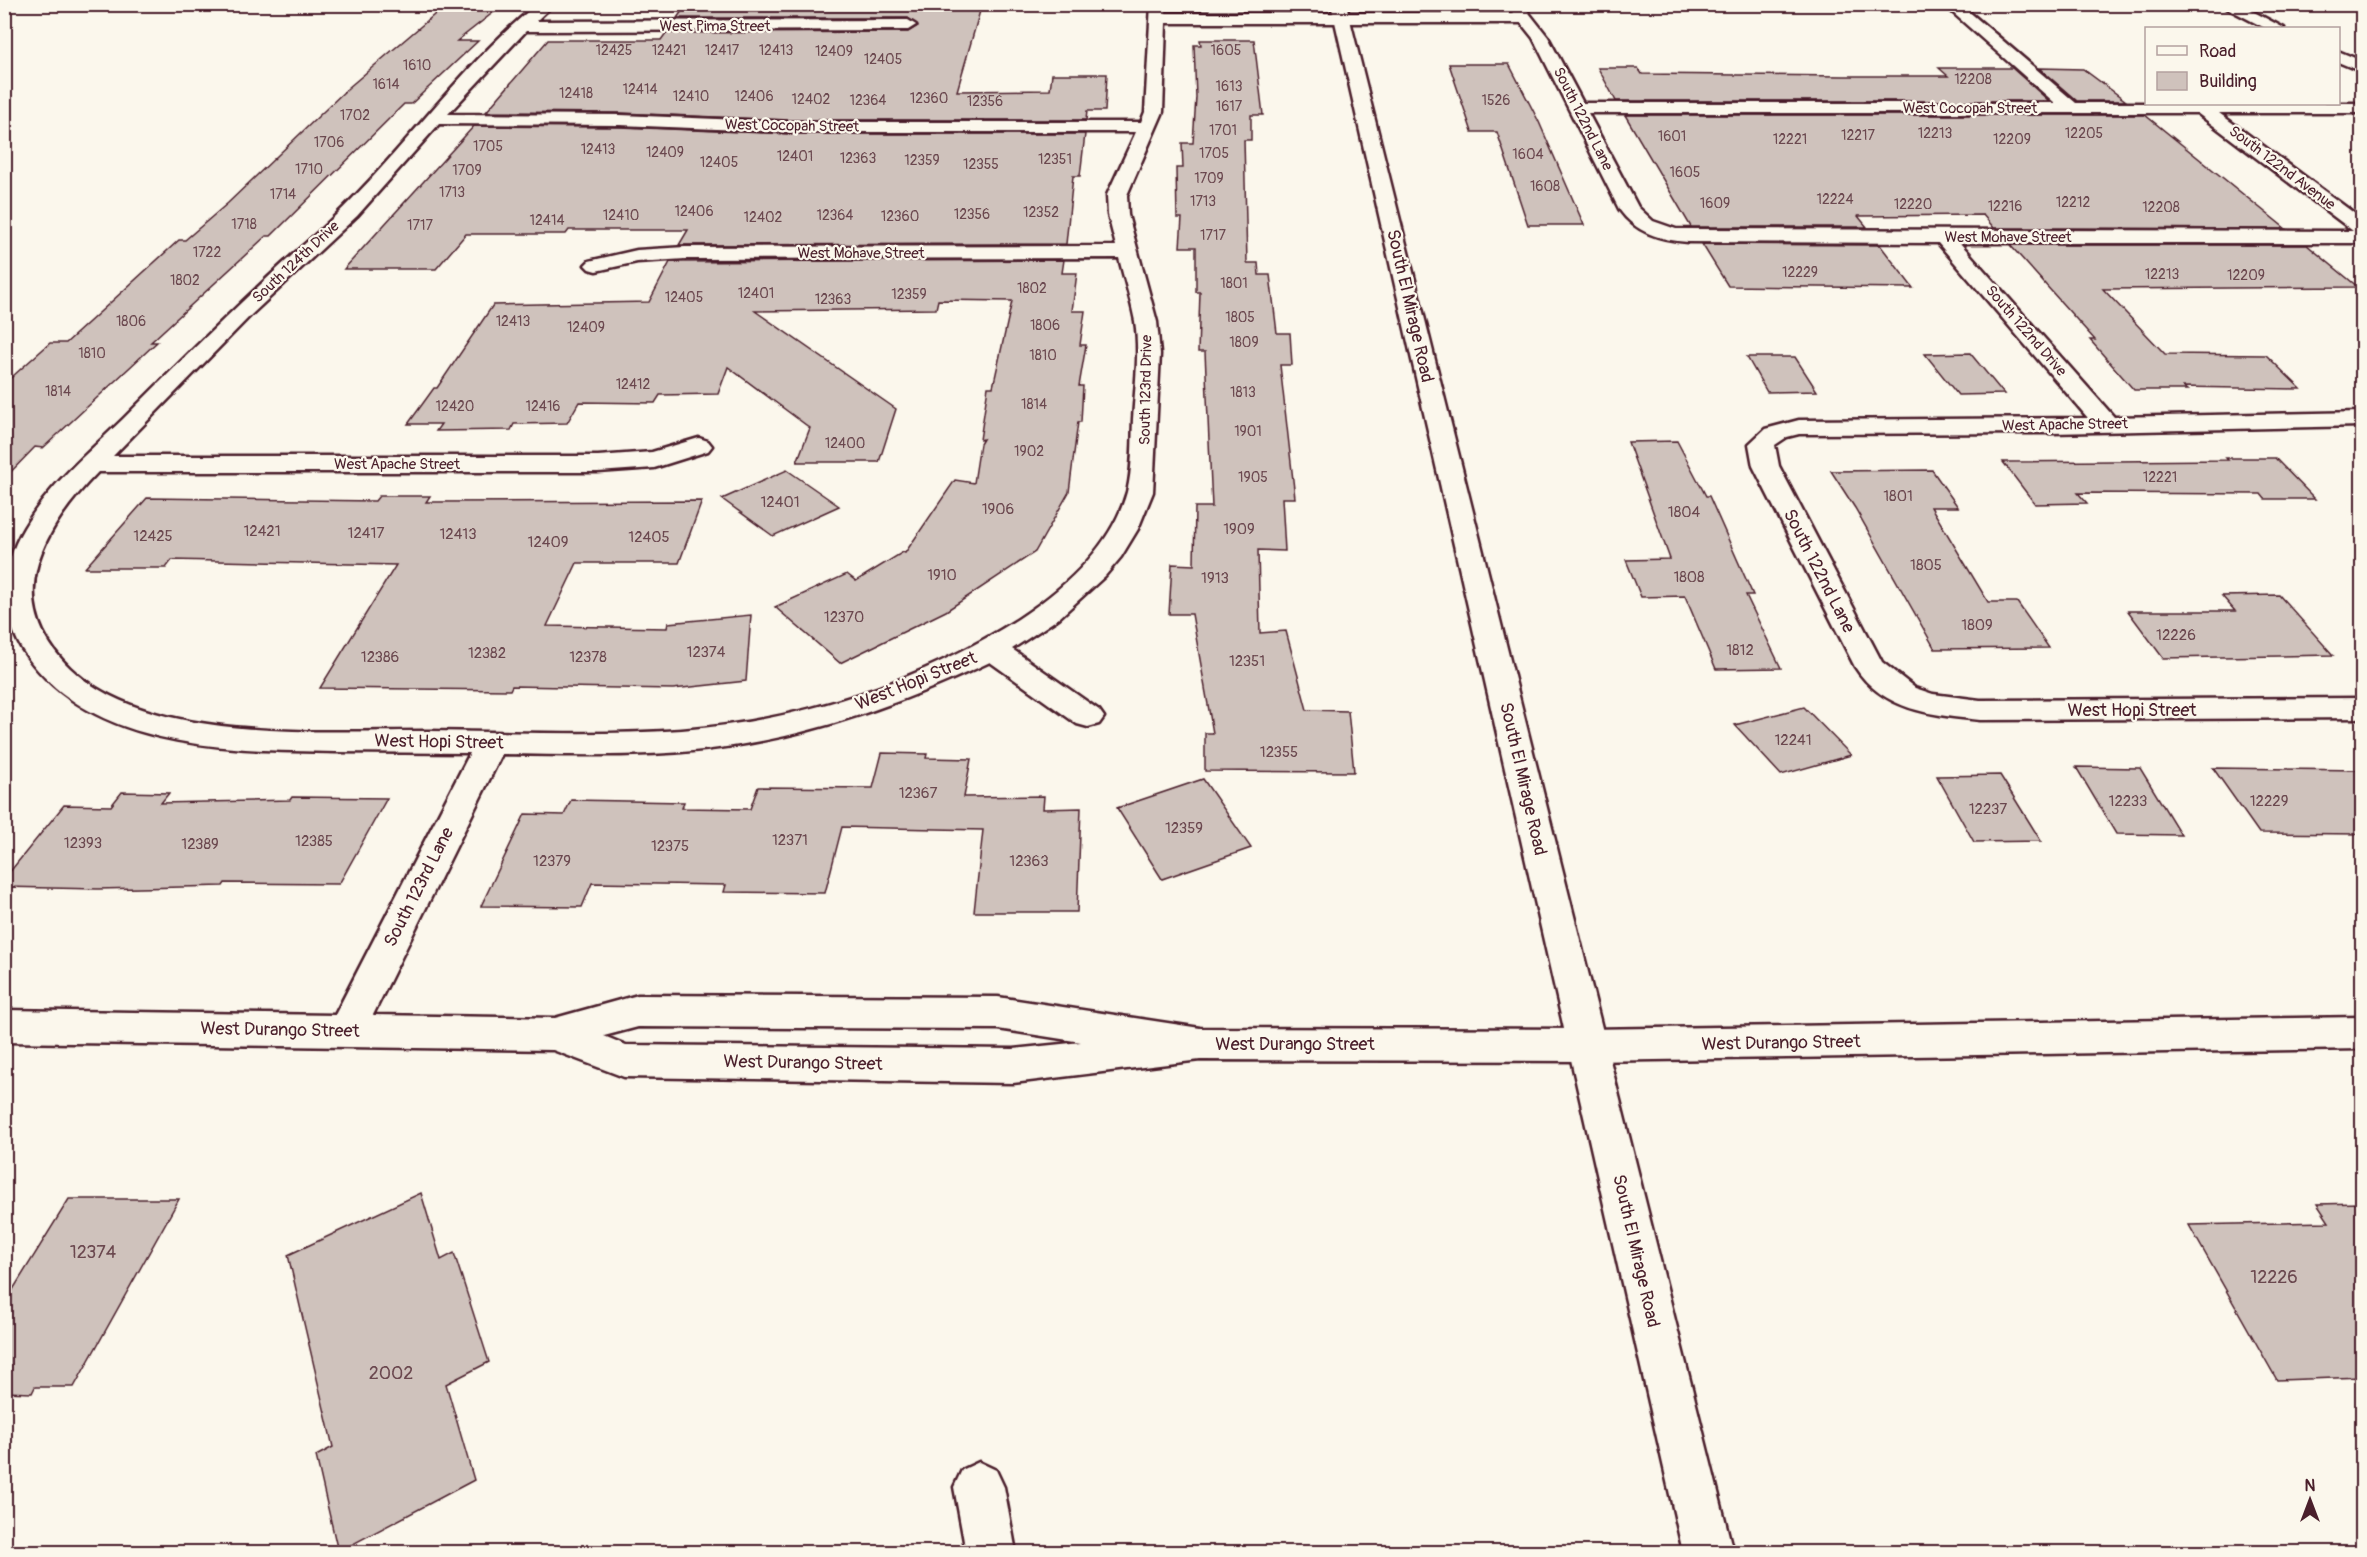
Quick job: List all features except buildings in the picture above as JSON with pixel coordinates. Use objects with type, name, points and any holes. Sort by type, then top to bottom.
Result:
[{"type":"street","name":"South 124th Drive","points":[[45,519],[92,464],[262,293],[375,187],[434,119],[522,26],[547,4]]},
{"type":"street","name":"South 122nd Lane","points":[[1514,4],[1540,37],[1629,209],[1639,221],[1655,231]]},
{"type":"street","points":[[1950,4],[2072,108]]},
{"type":"street","points":[[2226,4],[2274,27]]},
{"type":"street","points":[[1159,11],[1339,11],[1527,18]]},
{"type":"street","name":"South 123rd Drive","points":[[1022,632],[1049,612],[1095,570],[1124,529],[1140,492],[1144,455],[1148,354],[1144,307],[1119,215],[1118,195],[1149,127],[1157,95],[1159,11]]},
{"type":"street","name":"South El Mirage Road","points":[[1339,11],[1708,1552]]},
{"type":"street","name":"West Pima Street","points":[[522,26],[908,25]]},
{"type":"street","points":[[2340,57],[2362,67]]},
{"type":"street","name":"West Cocopah Street","points":[[1577,108],[2362,108]]},
{"type":"street","name":"South 122nd Avenue","points":[[2201,108],[2362,228]]},
{"type":"street","name":"West Cocopah Street","points":[[434,119],[620,120],[790,127],[1149,127]]},
{"type":"street","name":"West Mohave Street","points":[[1655,231],[1692,237],[2362,237]]},
{"type":"street","name":"South 122nd Drive","points":[[1944,237],[2108,425]]},
{"type":"street","name":"West Mohave Street","points":[[596,265],[638,256],[685,253],[1128,252]]},
{"type":"street","name":"West Apache Street","points":[[1769,435],[1798,427],[2108,425],[2362,419]]},
{"type":"street","name":"South 122nd Lane","points":[[1769,435],[1762,444],[1766,466],[1861,653],[1884,682],[1904,695]]},
{"type":"street","name":"West Apache Street","points":[[92,464],[598,464],[654,460],[699,446]]},
{"type":"street","name":"West Hopi Street","points":[[45,519],[30,543],[22,567],[18,592],[21,617],[30,640],[46,663],[69,684],[98,704],[133,718],[175,729],[223,737],[274,740],[596,744],[682,741],[777,727],[871,702],[956,668],[1022,632]]},
{"type":"street","name":"West Hopi Street","points":[[992,649],[1088,717]]},
{"type":"street","name":"West Hopi Street","points":[[1904,695],[1929,704],[1980,710],[2362,708]]},
{"type":"street","name":"South 123rd Lane","points":[[346,1031],[491,743]]},
{"type":"street","name":"West Durango Street","points":[[4,1026],[555,1034],[638,1011],[998,1013],[1200,1044]]},
{"type":"street","name":"West Durango Street","points":[[555,1034],[624,1061],[1013,1066],[1200,1044],[1587,1045],[2362,1033]]},
{"type":"street","points":[[979,1488],[991,1552]]}]
